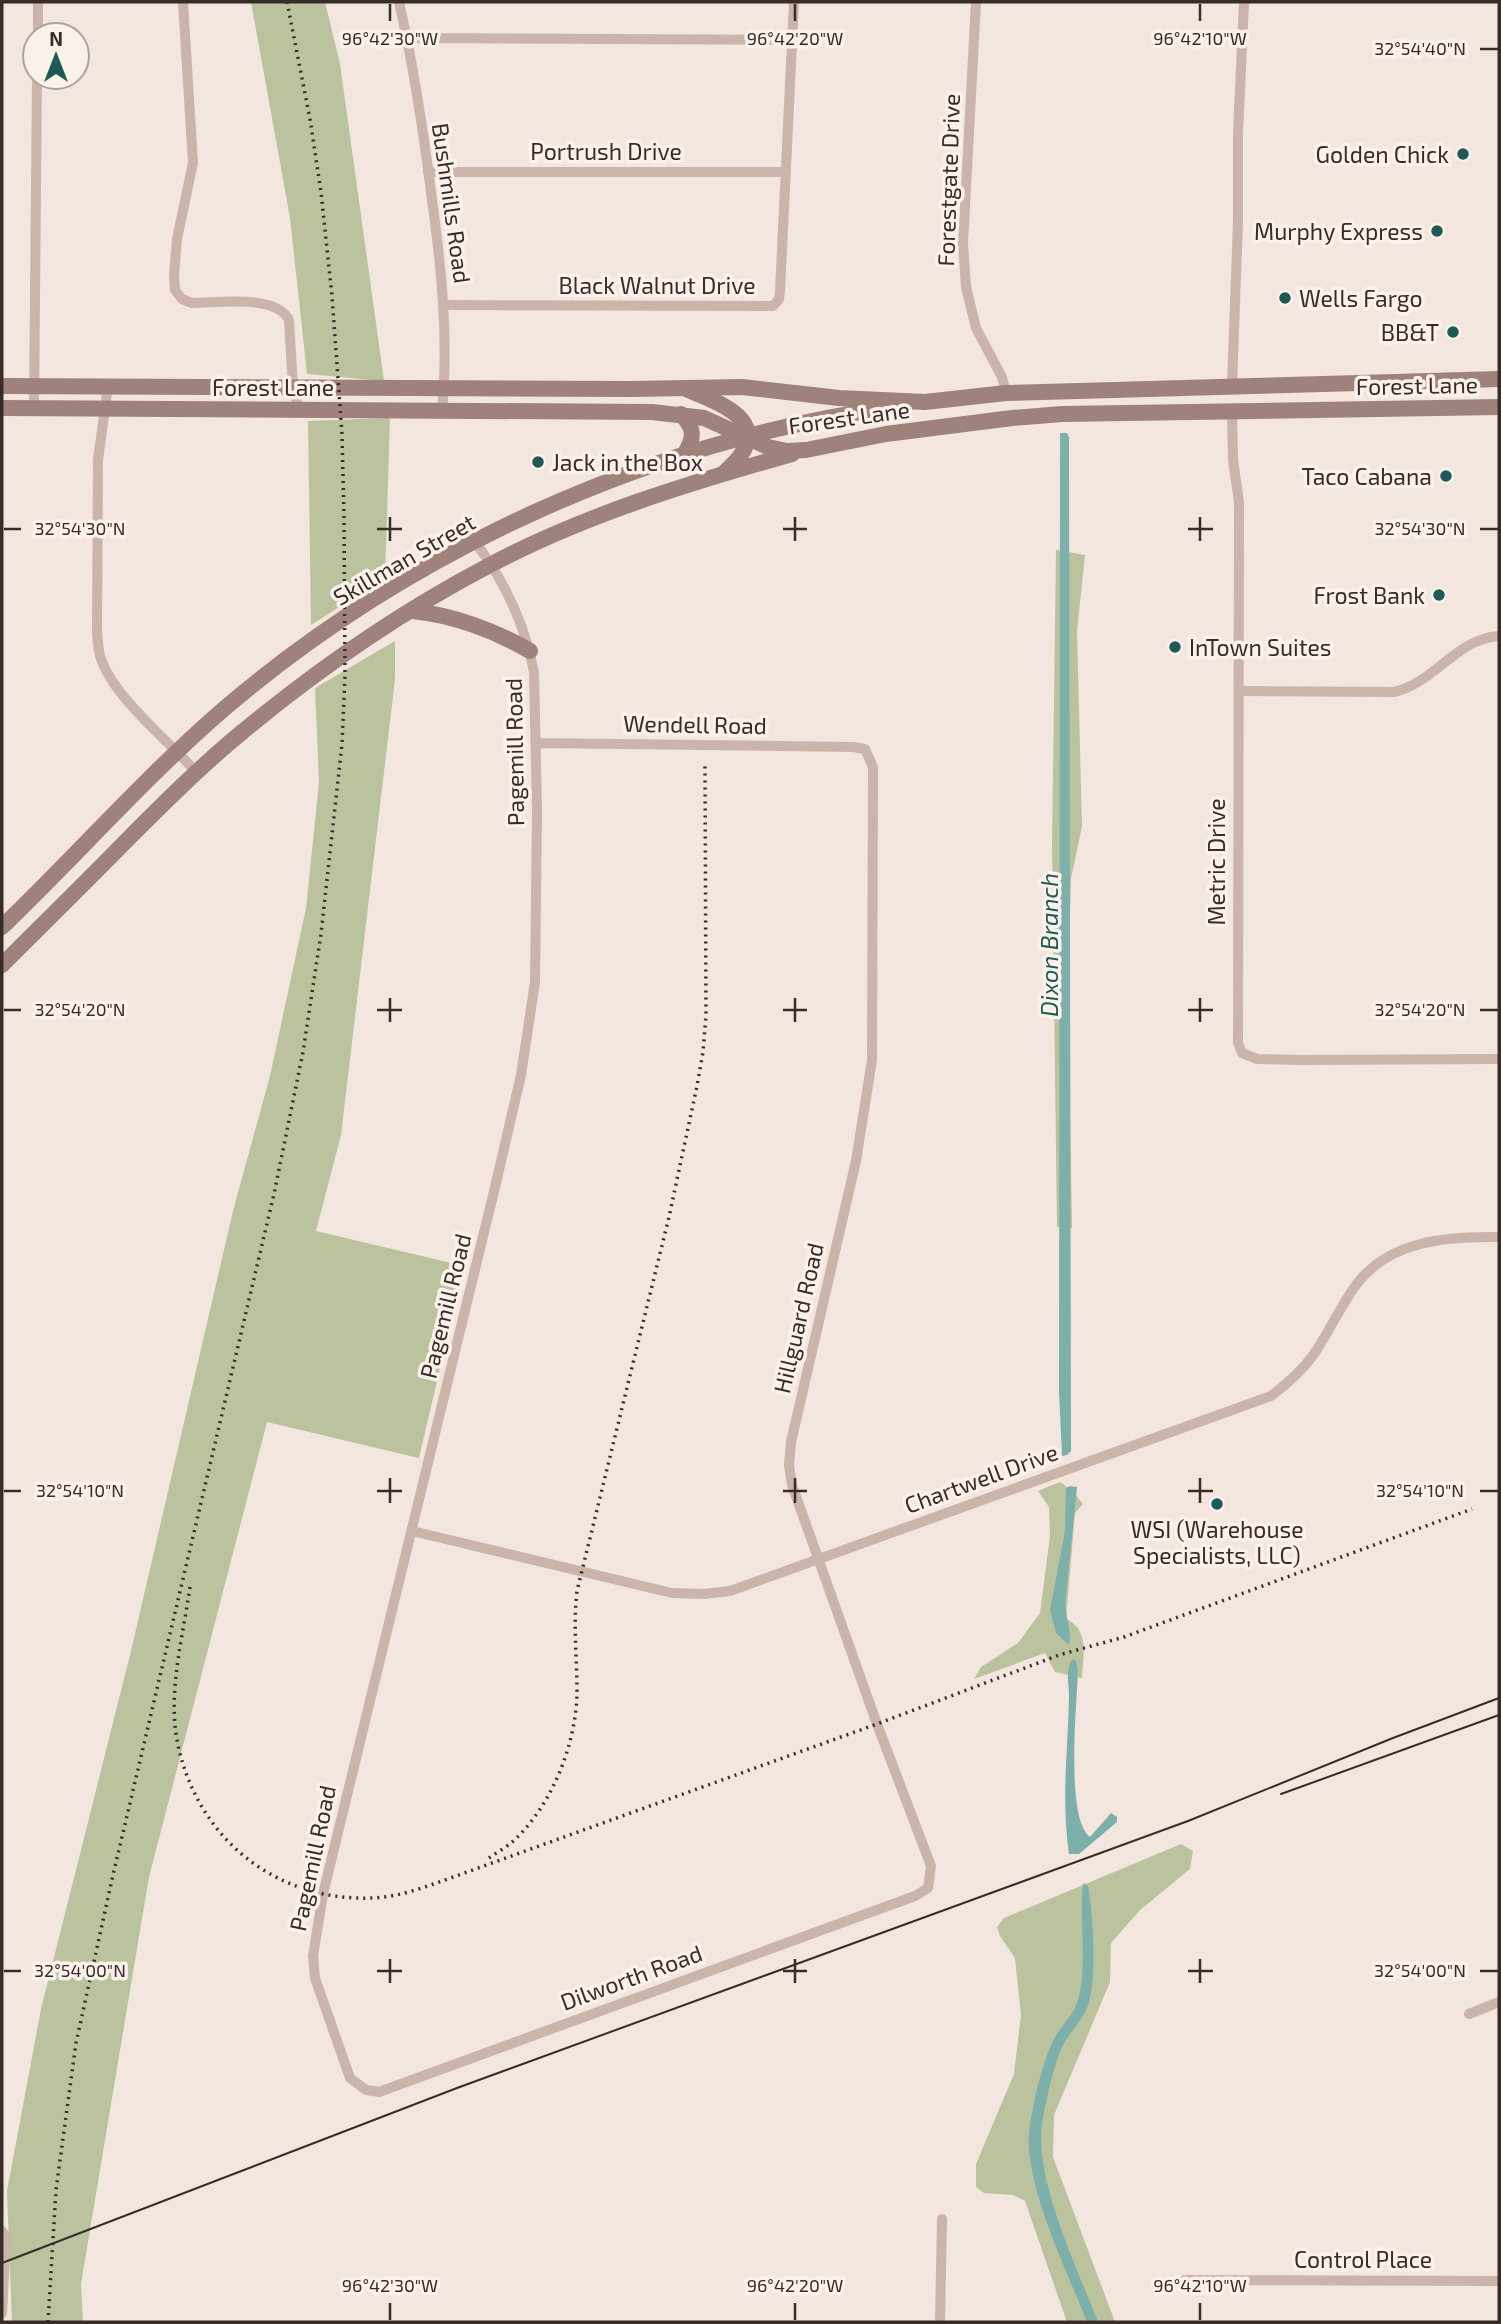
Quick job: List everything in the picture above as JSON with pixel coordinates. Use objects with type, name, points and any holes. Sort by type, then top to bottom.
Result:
[{"type":"main road","name":"Forest Lane","points":[[2,386],[752,388],[839,398],[925,402],[1006,393],[1499,379]]},
{"type":"main road","points":[[1232,386],[1232,411]]},
{"type":"main road","points":[[570,411],[573,404],[580,400],[613,400],[631,389]]},
{"type":"main road","points":[[685,389],[729,408],[741,417],[748,437],[741,455],[724,473]]},
{"type":"main road","points":[[1006,393],[1012,418]]},
{"type":"main road","name":"Skillman Street","points":[[2,927],[178,751],[224,709],[276,667],[409,577],[475,542],[570,498],[684,455],[822,419],[925,402]]},
{"type":"main road","name":"Forest Lane","points":[[2,408],[681,414],[704,418],[778,449],[806,450],[886,434],[1062,414],[1499,407]]},
{"type":"main road","points":[[681,414],[690,423],[692,433],[691,443],[684,455]]},
{"type":"main road","name":"Skillman Street","points":[[2,964],[196,772],[294,691],[379,632],[491,564],[624,508],[724,473],[806,450]]},
{"type":"main road","points":[[413,611],[444,615],[514,642],[530,651]]},
{"type":"main road","points":[[276,667],[294,691]]},
{"type":"street","points":[[38,2],[38,21]]},
{"type":"street","points":[[183,2],[193,163],[175,251],[176,290],[182,299],[192,303],[265,303],[285,312],[289,320],[293,387],[305,410]]},
{"type":"street","name":"Bushmills Road","points":[[399,2],[428,172],[445,305],[445,388],[442,411]]},
{"type":"street","name":"Black Walnut Drive","points":[[445,305],[773,306],[779,299],[780,291],[794,2]]},
{"type":"street","name":"Forestgate Drive","points":[[976,2],[963,244],[966,287],[976,328],[1002,377],[1006,393]]},
{"type":"street","points":[[1232,386],[1244,2]]},
{"type":"street","points":[[407,38],[792,40]]},
{"type":"street","points":[[34,408],[37,91]]},
{"type":"street","name":"Portrush Drive","points":[[428,172],[785,172]]},
{"type":"street","points":[[108,386],[98,460],[97,632],[101,660],[130,704],[196,772]]},
{"type":"street","name":"Metric Drive","points":[[1232,411],[1233,453],[1239,502],[1237,922],[1238,1043],[1242,1053],[1257,1059],[1499,1059]]},
{"type":"street","name":"Pagemill Road","points":[[350,2078],[315,1978],[313,1956],[323,1894],[496,1184],[532,1011],[537,942],[537,743],[534,672],[530,651],[517,615],[491,564],[475,542]]},
{"type":"street","points":[[1239,691],[1394,692],[1409,688],[1429,676],[1465,646],[1480,639],[1499,636]]},
{"type":"street","name":"Wendell Road","points":[[537,743],[853,747]]},
{"type":"street","name":"Hillguard Road","points":[[853,747],[865,749],[873,767],[872,1060],[856,1161],[791,1442],[789,1465],[792,1485],[818,1560],[931,1867],[928,1888]]},
{"type":"street","name":"Chartwell Drive","points":[[412,1531],[673,1592],[704,1594],[730,1591],[1271,1396],[1291,1380],[1312,1356],[1357,1283],[1380,1263],[1401,1249],[1437,1240],[1499,1237]]},
{"type":"street","name":"Dilworth Road","points":[[350,2078],[366,2090],[379,2092],[915,1896],[928,1888]]},
{"type":"street","points":[[1469,2014],[1499,2002]]},
{"type":"street","points":[[940,2322],[942,2219]]},
{"type":"street","points":[[2,2231],[6,2237],[2,2313]]},
{"type":"street","name":"Control Place","points":[[1185,2280],[1499,2281]]},
{"type":"green space","points":[[251,2],[325,2],[340,64],[384,381],[307,374],[290,218]]},
{"type":"green space","points":[[390,418],[385,578],[311,625],[308,421]]},
{"type":"green space","points":[[1056,550],[1085,555],[1077,631],[1082,826],[1071,879],[1068,983],[1072,1228],[1057,1227],[1052,843]]},
{"type":"green space","points":[[395,641],[395,679],[341,1135],[316,1231],[464,1266],[419,1458],[267,1422],[149,1877],[81,2284],[83,2322],[12,2322],[7,2191],[41,2009],[131,1651],[233,1211],[270,1076],[306,908],[319,783],[315,688]]},
{"type":"green space","points":[[1060,1482],[1073,1491],[1083,1504],[1075,1513],[1066,1619],[1074,1624],[1082,1637],[1082,1678],[1055,1672],[1045,1653],[974,1679],[981,1667],[1018,1643],[1040,1613],[1050,1536],[1049,1507],[1038,1491]]},
{"type":"green space","points":[[1181,1844],[1193,1851],[1190,1869],[1140,1910],[1111,1943],[1110,1982],[1054,2115],[1053,2157],[1115,2322],[1067,2322],[1025,2201],[1013,2195],[984,2193],[976,2187],[976,2164],[1014,2074],[1021,2015],[1015,1958],[997,1927],[1004,1918]]},
{"type":"water","points":[[1060,433],[1067,433],[1069,437],[1071,1451],[1062,1456],[1059,1392]]},
{"type":"water","points":[[1069,1486],[1077,1487],[1065,1605],[1069,1645],[1056,1633],[1050,1610],[1065,1531],[1066,1489]]},
{"type":"water","points":[[1072,1659],[1076,1661],[1078,1671],[1074,1759],[1077,1808],[1082,1826],[1090,1837],[1111,1813],[1117,1817],[1117,1822],[1079,1854],[1069,1854],[1065,1813],[1068,1673]]},
{"type":"water","points":[[1083,1883],[1088,1886],[1091,1912],[1094,1961],[1091,1990],[1087,2008],[1062,2047],[1056,2064],[1043,2116],[1041,2146],[1051,2197],[1069,2251],[1098,2322],[1087,2322],[1061,2259],[1044,2216],[1029,2150],[1032,2111],[1044,2064],[1056,2036],[1076,2006],[1081,1986]]},
{"type":"tram line","points":[[2,2263],[457,2088],[1188,1821],[1499,1698]]},
{"type":"tram line","points":[[1281,1794],[1499,1715]]},
{"type":"railway","points":[[48,2322],[56,2190],[76,2043],[113,1875],[274,1194],[303,1052],[321,934],[342,744],[345,676],[344,517],[342,434],[332,296],[310,119],[287,2]]},
{"type":"railway","points":[[489,1858],[511,1843],[525,1829],[549,1794],[566,1754],[576,1713],[577,1591],[669,1217],[703,1052],[706,1015],[705,765]]},
{"type":"railway","points":[[190,1587],[177,1664],[174,1702],[177,1740],[187,1775],[201,1806],[221,1833],[245,1856],[272,1875],[303,1889],[337,1896],[373,1898],[401,1894],[445,1880],[877,1724],[1059,1655],[1124,1637],[1472,1509]]},
{"type":"place","name":"Golden Chick","points":[[1463,154]]},
{"type":"place","name":"Murphy Express","points":[[1437,231]]},
{"type":"place","name":"Wells Fargo","points":[[1285,298]]},
{"type":"place","name":"BB&T","points":[[1453,332]]},
{"type":"place","name":"Jack in the Box","points":[[538,462]]},
{"type":"place","name":"Taco Cabana","points":[[1446,476]]},
{"type":"place","name":"Frost Bank","points":[[1439,595]]},
{"type":"place","name":"InTown Suites","points":[[1175,647]]},
{"type":"place","name":"WSI (Warehouse Specialists, LLC)","points":[[1217,1504]]},
{"type":"water label","name":"Dixon Branch","points":[[1048,945]]}]
